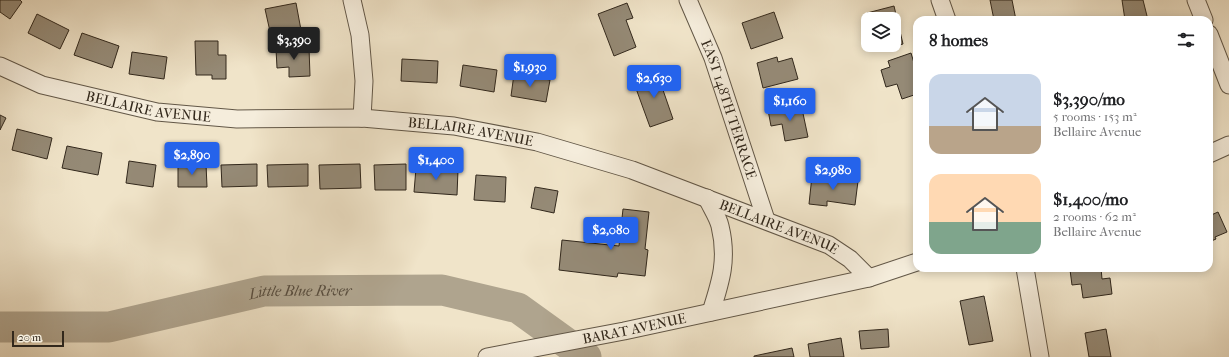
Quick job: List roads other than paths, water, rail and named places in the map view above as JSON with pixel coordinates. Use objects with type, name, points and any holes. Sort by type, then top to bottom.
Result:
[{"type":"street","points":[[352,0],[360,35],[364,81],[362,118]]},
{"type":"street","name":"EAST 148TH TERRACE","points":[[688,0],[713,58],[766,220]]},
{"type":"street","points":[[940,0],[946,16]]},
{"type":"street","points":[[1196,0],[1202,16]]},
{"type":"street","points":[[1213,44],[1229,85]]},
{"type":"street","name":"BELLAIRE AVENUE","points":[[0,66],[42,85],[157,112],[238,119],[362,118],[454,126],[536,142],[632,170],[829,245],[850,259],[868,278]]},
{"type":"street","points":[[1213,152],[1229,145]]},
{"type":"street","points":[[707,198],[720,225],[725,253],[720,283],[711,312]]},
{"type":"street","points":[[868,278],[913,263]]},
{"type":"street","points":[[1026,272],[1040,357]]},
{"type":"street","name":"BARAT AVENUE","points":[[486,357],[624,331],[868,278]]},
{"type":"waterway","name":"Little Blue River","points":[[0,327],[109,327],[264,291],[442,290],[518,308],[586,357]]}]
